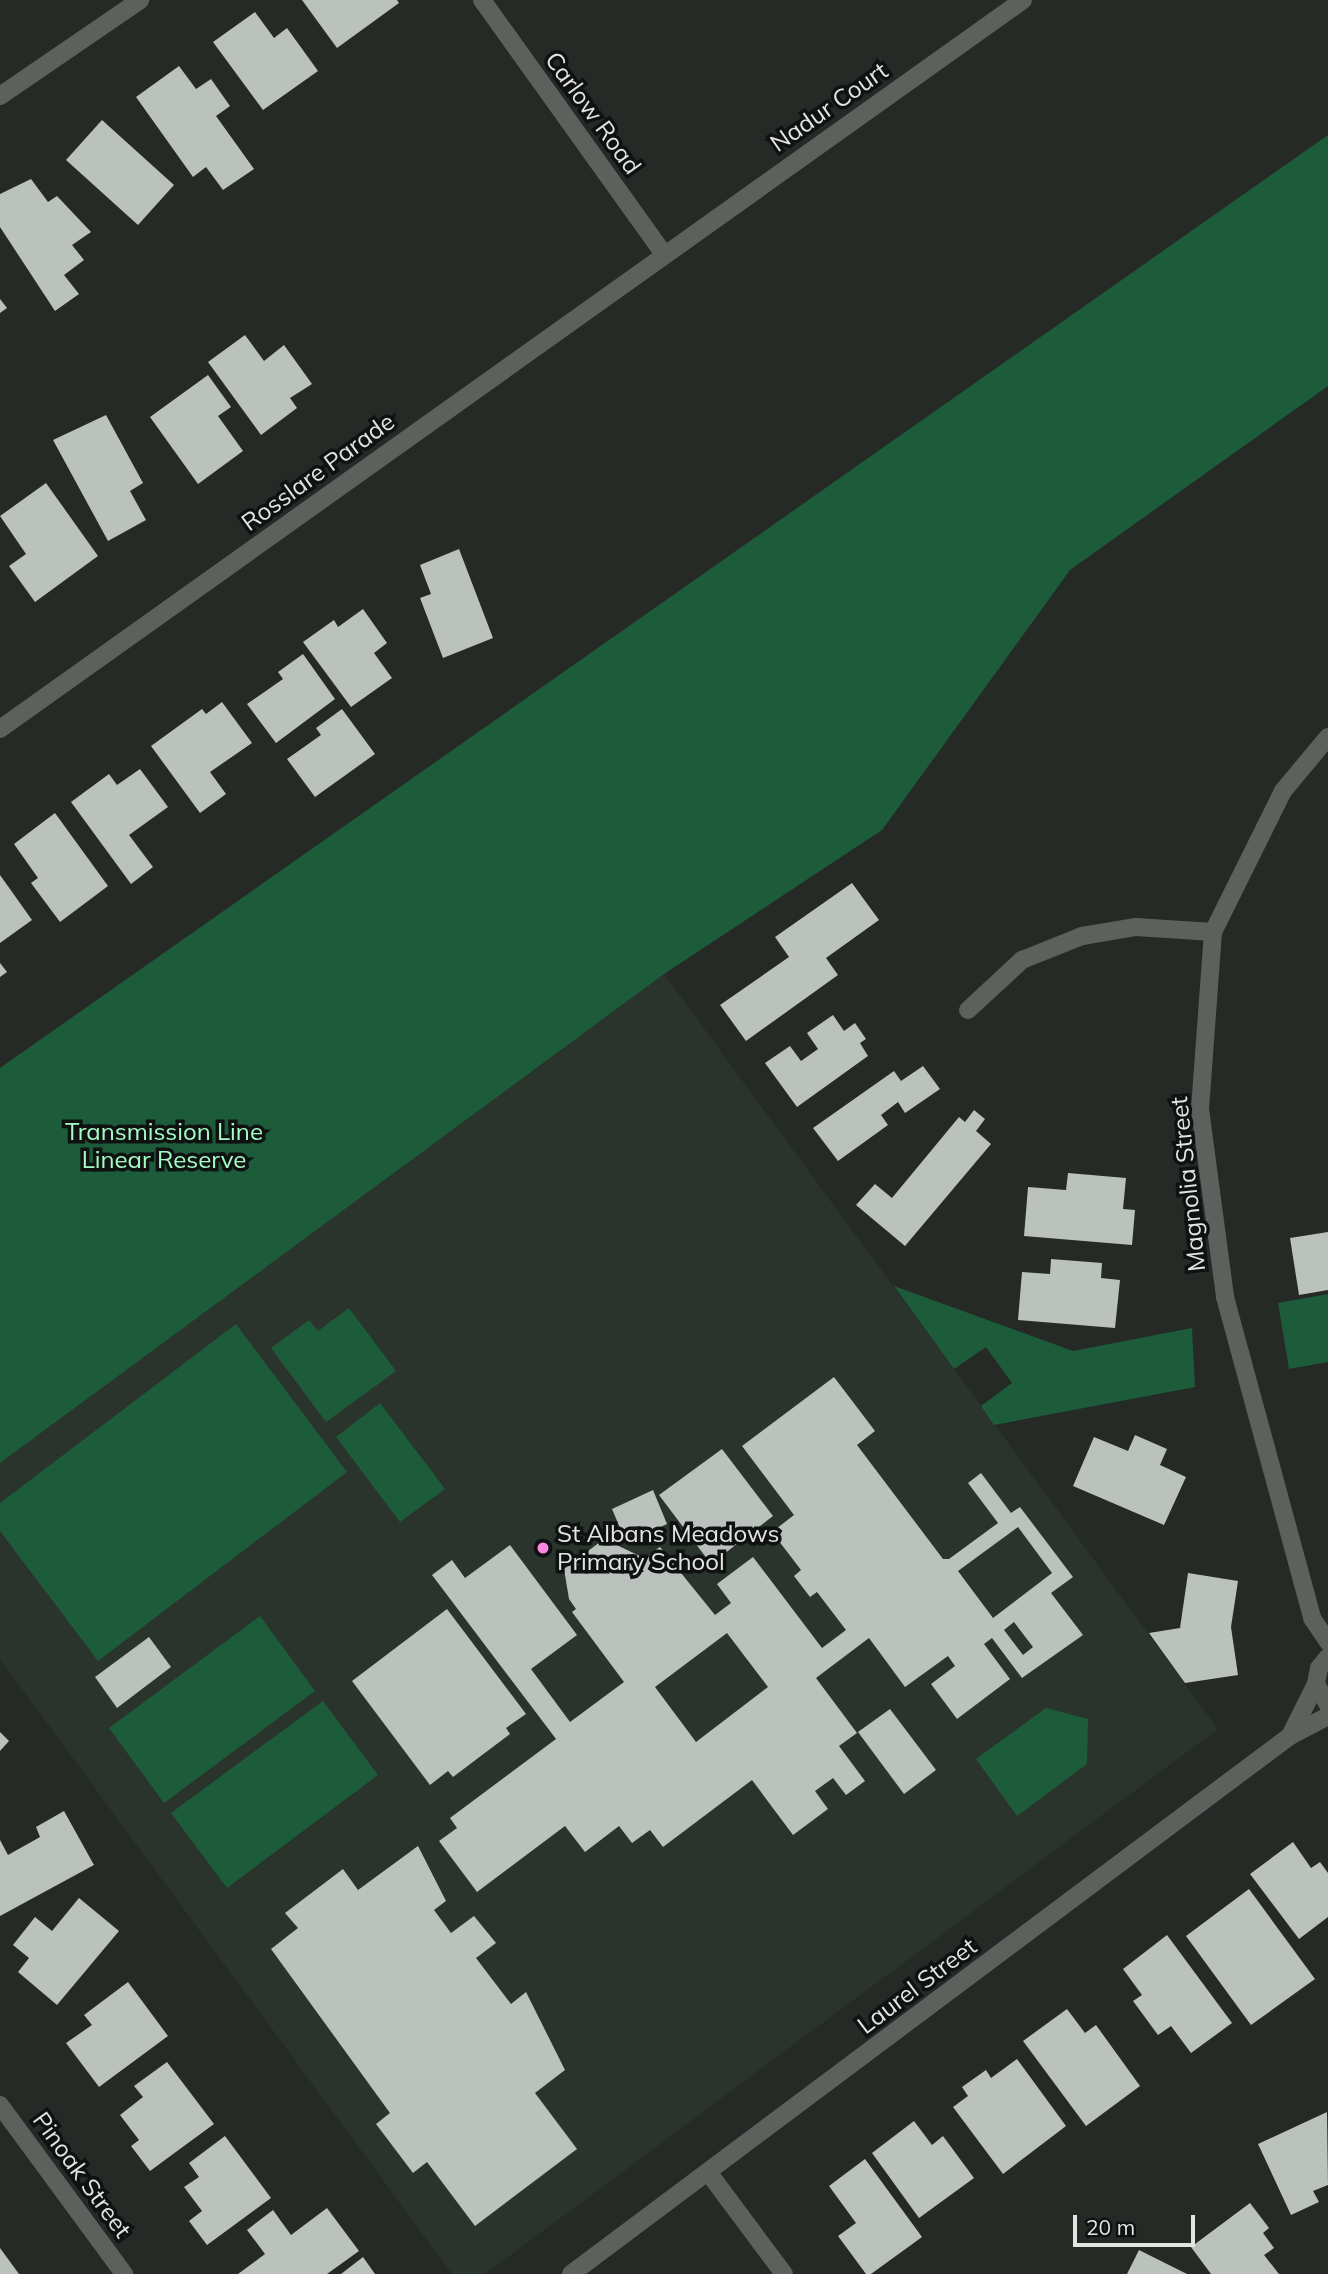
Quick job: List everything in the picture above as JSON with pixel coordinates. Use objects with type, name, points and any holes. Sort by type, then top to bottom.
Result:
[{"type":"street","points":[[0,96],[140,0]]},
{"type":"street","name":"Carlow Road","points":[[482,0],[664,254]]},
{"type":"street","name":"Nadur Court","points":[[664,254],[1023,0]]},
{"type":"street","name":"Rosslare Parade","points":[[0,729],[664,254]]},
{"type":"street","name":"Magnolia Street","points":[[1328,737],[1283,791],[1213,932],[1200,1109],[1225,1297],[1312,1618],[1328,1642]]},
{"type":"street","points":[[968,1010],[1022,960],[1082,936],[1136,927],[1213,932]]},
{"type":"street","name":"Laurel Street","points":[[1290,1736],[1316,1684],[1319,1668],[1328,1657]]},
{"type":"street","points":[[1316,1684],[1328,1705]]},
{"type":"street","name":"Laurel Street","points":[[571,2274],[1290,1736],[1328,1716]]},
{"type":"street","name":"Pinoak Street","points":[[0,2105],[124,2274]]},
{"type":"street","points":[[708,2172],[784,2274]]},
{"type":"shaded area","name":"St Albans Meadows Primary School","points":[[664,974],[1218,1729],[485,2274],[452,2274],[0,1659],[0,1463]]},
{"type":"green space","name":"Transmission Line Linear Reserve","points":[[1328,135],[1328,386],[1070,570],[882,830],[664,974],[0,1463],[0,1068]]},
{"type":"green space","points":[[894,1286],[1073,1351],[1192,1328],[1195,1387],[994,1425],[981,1406],[1012,1383],[986,1347],[954,1369]]},
{"type":"green space","points":[[1328,1294],[1328,1362],[1289,1369],[1278,1303]]},
{"type":"green space","points":[[349,1308],[396,1371],[326,1422],[271,1348],[309,1320],[318,1331]]},
{"type":"green space","points":[[236,1324],[347,1472],[98,1661],[0,1531],[0,1503]]},
{"type":"green space","points":[[380,1403],[445,1489],[400,1522],[336,1437]]},
{"type":"green space","points":[[260,1616],[315,1691],[164,1803],[109,1728]]},
{"type":"green space","points":[[323,1701],[378,1775],[227,1888],[171,1813]]},
{"type":"green space","points":[[1046,1708],[1088,1719],[1087,1764],[1017,1816],[976,1759]]},
{"type":"building","points":[[302,0],[397,0],[399,3],[337,48]]},
{"type":"building","points":[[255,12],[274,38],[287,28],[318,71],[263,110],[213,42]]},
{"type":"building","points":[[179,66],[196,89],[211,79],[230,106],[216,116],[254,169],[223,190],[206,167],[193,177],[136,97]]},
{"type":"building","points":[[102,120],[174,185],[138,225],[66,160]]},
{"type":"building","points":[[31,179],[48,202],[57,196],[91,232],[72,245],[84,260],[64,275],[79,294],[55,311],[0,227],[0,194]]},
{"type":"building","points":[[0,299],[7,308],[0,313]]},
{"type":"building","points":[[245,335],[264,361],[284,345],[312,384],[290,398],[297,408],[261,435],[208,362]]},
{"type":"building","points":[[208,375],[231,407],[218,416],[243,451],[198,484],[150,417]]},
{"type":"building","points":[[106,415],[143,483],[130,491],[146,520],[108,541],[53,440]]},
{"type":"building","points":[[46,483],[98,556],[35,602],[9,566],[26,554],[0,516]]},
{"type":"building","points":[[459,549],[493,638],[443,658],[420,598],[431,594],[420,565]]},
{"type":"building","points":[[363,609],[387,643],[374,653],[392,678],[351,707],[303,642],[334,620],[338,627]]},
{"type":"building","points":[[303,654],[335,699],[276,743],[247,704],[283,679],[278,672]]},
{"type":"building","points":[[222,702],[252,743],[210,772],[226,794],[200,813],[151,746],[202,709],[206,714]]},
{"type":"building","points":[[342,709],[375,754],[315,797],[287,759],[321,735],[316,728]]},
{"type":"building","points":[[140,769],[168,807],[129,835],[153,867],[131,884],[71,802],[109,774],[117,785]]},
{"type":"building","points":[[55,813],[108,886],[60,922],[31,883],[38,878],[14,844]]},
{"type":"building","points":[[0,875],[32,920],[0,943]]},
{"type":"building","points":[[852,883],[879,920],[826,958],[838,975],[746,1041],[720,1005],[789,957],[775,937]]},
{"type":"building","points":[[0,963],[7,972],[0,977]]},
{"type":"building","points":[[833,1015],[844,1031],[855,1023],[866,1039],[860,1043],[868,1056],[797,1107],[765,1063],[790,1046],[801,1061],[818,1049],[807,1033]]},
{"type":"building","points":[[923,1066],[940,1089],[905,1113],[898,1102],[881,1115],[888,1125],[838,1161],[813,1128],[894,1071],[901,1081]]},
{"type":"building","points":[[974,1110],[985,1119],[976,1131],[991,1144],[905,1246],[856,1205],[875,1184],[892,1198],[959,1117],[965,1122]]},
{"type":"building","points":[[1068,1173],[1126,1178],[1123,1209],[1135,1210],[1132,1245],[1024,1236],[1028,1187],[1066,1190]]},
{"type":"building","points":[[1328,1232],[1328,1290],[1299,1295],[1290,1238]]},
{"type":"building","points":[[1051,1259],[1102,1263],[1101,1278],[1120,1280],[1115,1328],[1018,1320],[1022,1272],[1050,1274]]},
{"type":"building","points":[[834,1377],[875,1431],[857,1445],[943,1559],[949,1559],[998,1523],[968,1483],[981,1473],[1011,1513],[1020,1507],[1073,1577],[1051,1593],[1083,1635],[1022,1678],[992,1638],[984,1644],[1010,1679],[957,1719],[931,1684],[955,1666],[948,1656],[905,1687],[869,1638],[816,1678],[857,1733],[839,1746],[865,1781],[846,1795],[833,1778],[815,1791],[828,1809],[793,1835],[752,1780],[663,1847],[650,1830],[632,1843],[619,1826],[585,1852],[565,1826],[477,1892],[439,1841],[457,1828],[450,1818],[556,1739],[432,1575],[452,1560],[465,1578],[510,1545],[577,1635],[531,1669],[570,1722],[624,1682],[572,1612],[576,1609],[569,1599],[564,1569],[604,1539],[644,1558],[660,1547],[715,1615],[731,1603],[717,1584],[753,1557],[822,1648],[846,1630],[817,1592],[810,1597],[794,1576],[801,1570],[772,1532],[794,1515],[742,1446]],"holes":[[[1018,1527],[1052,1573],[993,1618],[958,1571]],[[1014,1622],[1033,1647],[1023,1655],[1004,1630]],[[727,1633],[768,1687],[696,1742],[655,1687]]]},
{"type":"building","points":[[1135,1435],[1167,1449],[1160,1465],[1186,1477],[1164,1525],[1073,1486],[1094,1437],[1128,1451]]},
{"type":"building","points":[[722,1449],[773,1516],[711,1564],[659,1495]]},
{"type":"building","points":[[653,1490],[667,1524],[626,1542],[612,1509]]},
{"type":"building","points":[[1188,1573],[1238,1581],[1231,1627],[1238,1675],[1185,1683],[1149,1633],[1180,1628]]},
{"type":"building","points":[[447,1609],[526,1714],[506,1728],[510,1734],[453,1777],[448,1771],[430,1785],[352,1681]]},
{"type":"building","points":[[149,1637],[171,1667],[117,1708],[95,1677]]},
{"type":"building","points":[[890,1709],[936,1770],[904,1794],[858,1732]]},
{"type":"building","points":[[0,1732],[9,1741],[0,1751]]},
{"type":"building","points":[[64,1811],[94,1865],[0,1916],[0,1840],[8,1855],[40,1837],[36,1827]]},
{"type":"building","points":[[1293,1842],[1311,1868],[1320,1862],[1328,1873],[1328,1917],[1299,1939],[1250,1874]]},
{"type":"building","points":[[418,1846],[446,1901],[434,1910],[451,1933],[474,1916],[496,1943],[476,1958],[511,2004],[526,1992],[565,2070],[535,2093],[577,2149],[475,2226],[427,2162],[413,2173],[376,2124],[390,2113],[271,1949],[298,1928],[285,1913],[343,1869],[358,1890]]},
{"type":"building","points":[[1249,1889],[1315,1979],[1251,2025],[1186,1936]]},
{"type":"building","points":[[79,1898],[119,1931],[57,2005],[18,1972],[29,1958],[13,1945],[35,1917],[52,1931]]},
{"type":"building","points":[[1167,1935],[1232,2023],[1191,2053],[1171,2026],[1158,2035],[1133,2001],[1142,1995],[1123,1969]]},
{"type":"building","points":[[128,1982],[168,2036],[99,2087],[66,2043],[92,2025],[84,2015]]},
{"type":"building","points":[[1067,2009],[1085,2033],[1096,2025],[1140,2086],[1086,2126],[1023,2041]]},
{"type":"building","points":[[1017,2059],[1066,2126],[1003,2174],[953,2107],[968,2096],[962,2087],[986,2070],[991,2078]]},
{"type":"building","points":[[167,2062],[214,2124],[150,2171],[131,2146],[139,2140],[120,2115],[143,2097],[134,2086]]},
{"type":"building","points":[[1327,2112],[1328,2185],[1313,2191],[1319,2202],[1291,2215],[1258,2144]]},
{"type":"building","points":[[914,2121],[932,2145],[943,2136],[974,2178],[919,2218],[872,2153]]},
{"type":"building","points":[[225,2136],[271,2198],[207,2245],[189,2221],[202,2211],[184,2187],[199,2177],[189,2163]]},
{"type":"building","points":[[865,2159],[922,2237],[871,2274],[866,2274],[838,2236],[856,2223],[829,2186]]},
{"type":"building","points":[[1250,2203],[1269,2228],[1263,2233],[1274,2248],[1264,2255],[1279,2274],[1211,2274],[1191,2247]]},
{"type":"building","points":[[327,2208],[359,2251],[327,2274],[238,2274],[265,2254],[247,2230],[273,2210],[291,2235]]},
{"type":"building","points":[[0,2248],[19,2274],[0,2274]]},
{"type":"building","points":[[1139,2250],[1187,2274],[1127,2274]]},
{"type":"building","points":[[363,2257],[375,2274],[341,2274]]},
{"type":"place","name":"St Albans Meadows Primary School","points":[[543,1548]]}]
